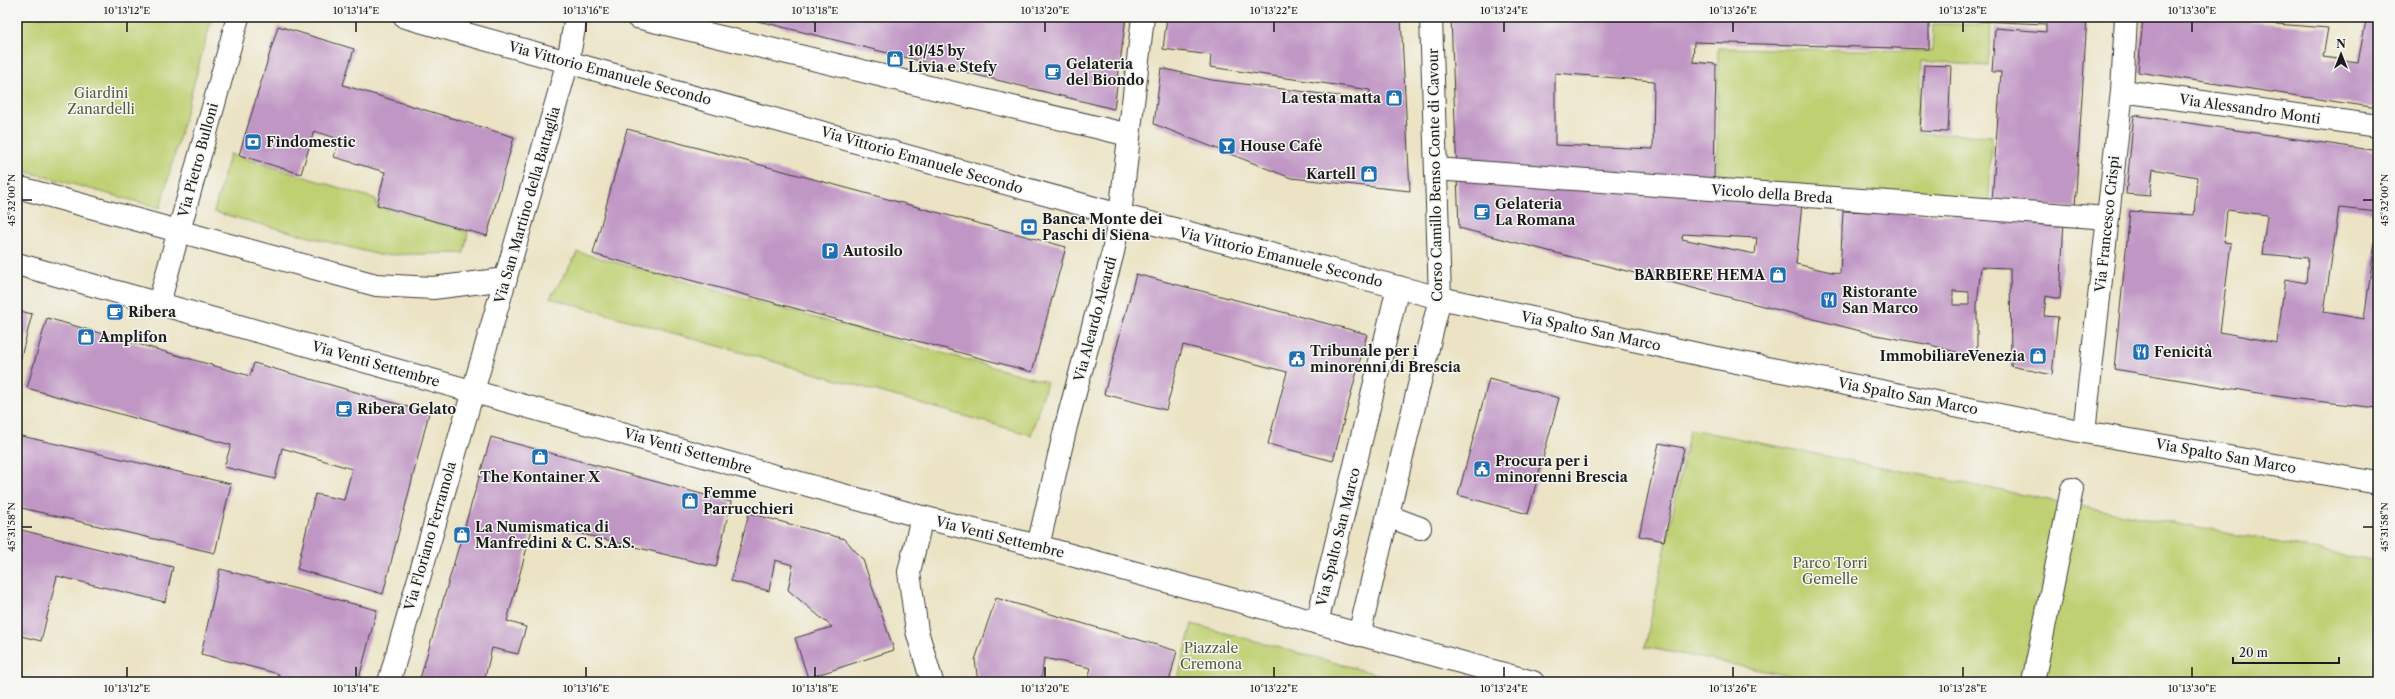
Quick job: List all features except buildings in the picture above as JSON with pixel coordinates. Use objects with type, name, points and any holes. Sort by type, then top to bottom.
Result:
[{"type":"street","name":"Via Pietro Bulloni","points":[[159,304],[238,17]]},
{"type":"street","name":"Via Vittorio Emanuele Secondo","points":[[405,17],[1120,215],[1440,298]]},
{"type":"street","name":"Via San Martino della Battaglia","points":[[472,391],[506,279],[568,61],[576,17]]},
{"type":"street","points":[[637,17],[1129,135]]},
{"type":"street","name":"Via Aleardo Aleardi","points":[[1038,546],[1066,426],[1113,252],[1120,215],[1143,17]]},
{"type":"street","name":"Corso Camillo Benso Conte di Cavour","points":[[1359,635],[1440,298],[1431,17]]},
{"type":"street","name":"Via Francesco Crispi","points":[[2084,432],[2122,91],[2126,17]]},
{"type":"street","name":"Via Alessandro Monti","points":[[2122,91],[2378,126]]},
{"type":"street","name":"Vicolo della Breda","points":[[1436,170],[2108,218]]},
{"type":"street","points":[[17,186],[376,285],[433,288],[506,279]]},
{"type":"street","name":"Via Venti Settembre","points":[[17,264],[922,517],[1038,546],[1533,682]]},
{"type":"street","name":"Via Spalto San Marco","points":[[1317,623],[1398,287]]},
{"type":"street","name":"Via Spalto San Marco","points":[[1440,298],[1702,355],[2084,432],[2378,483]]},
{"type":"street","name":"Via Floriano Ferramola","points":[[389,682],[472,391]]},
{"type":"street","points":[[2034,682],[2072,489]]},
{"type":"street","points":[[1388,516],[1420,528]]},
{"type":"street","points":[[922,517],[909,572],[917,632],[932,682]]},
{"type":"green space","name":"Giardini Zanardelli","points":[[17,17],[212,17],[160,208],[17,169]]},
{"type":"green space","points":[[1933,24],[1991,25],[1988,66],[1921,61],[1917,133],[1992,136],[1989,202],[1717,182],[1718,48],[1932,51]]},
{"type":"green space","points":[[230,154],[376,199],[376,206],[468,232],[464,253],[379,255],[214,212]]},
{"type":"green space","points":[[578,252],[1047,382],[1031,435],[550,298]]},
{"type":"green space","name":"Parco Torri Gemelle","points":[[1690,429],[2069,504],[2378,561],[2378,682],[1819,682],[1645,647]]},
{"type":"green space","name":"Piazzale Cremona","points":[[1192,624],[1406,682],[1177,682]]},
{"type":"place","name":"10/45 by Livia e Stefy","points":[[895,59]]},
{"type":"place","name":"Gelateria del Biondo","points":[[1053,72]]},
{"type":"place","name":"La testa matta","points":[[1394,98]]},
{"type":"place","name":"Findomestic","points":[[253,142]]},
{"type":"place","name":"House Cafè","points":[[1227,146]]},
{"type":"place","name":"Kartell","points":[[1369,174]]},
{"type":"place","name":"Gelateria La Romana","points":[[1482,212]]},
{"type":"place","name":"Banca Monte dei Paschi di Siena","points":[[1029,227]]},
{"type":"place","name":"Autosilo","points":[[830,251]]},
{"type":"place","name":"BARBIERE HEMA","points":[[1778,275]]},
{"type":"place","name":"Ristorante San Marco","points":[[1829,300]]},
{"type":"place","name":"Ribera","points":[[115,312]]},
{"type":"place","name":"Amplifon","points":[[86,337]]},
{"type":"place","name":"Fenicità","points":[[2141,352]]},
{"type":"place","name":"ImmobiliareVenezia","points":[[2038,356]]},
{"type":"place","name":"Tribunale per i minorenni di Brescia","points":[[1297,359]]},
{"type":"place","name":"Ribera Gelato","points":[[344,409]]},
{"type":"place","name":"The Kontainer X","points":[[540,457]]},
{"type":"place","name":"Procura per i minorenni Brescia","points":[[1482,469]]},
{"type":"place","name":"Femme Parrucchieri","points":[[690,501]]},
{"type":"place","name":"La Numismatica di Manfredini & C. S.A.S.","points":[[462,535]]}]
